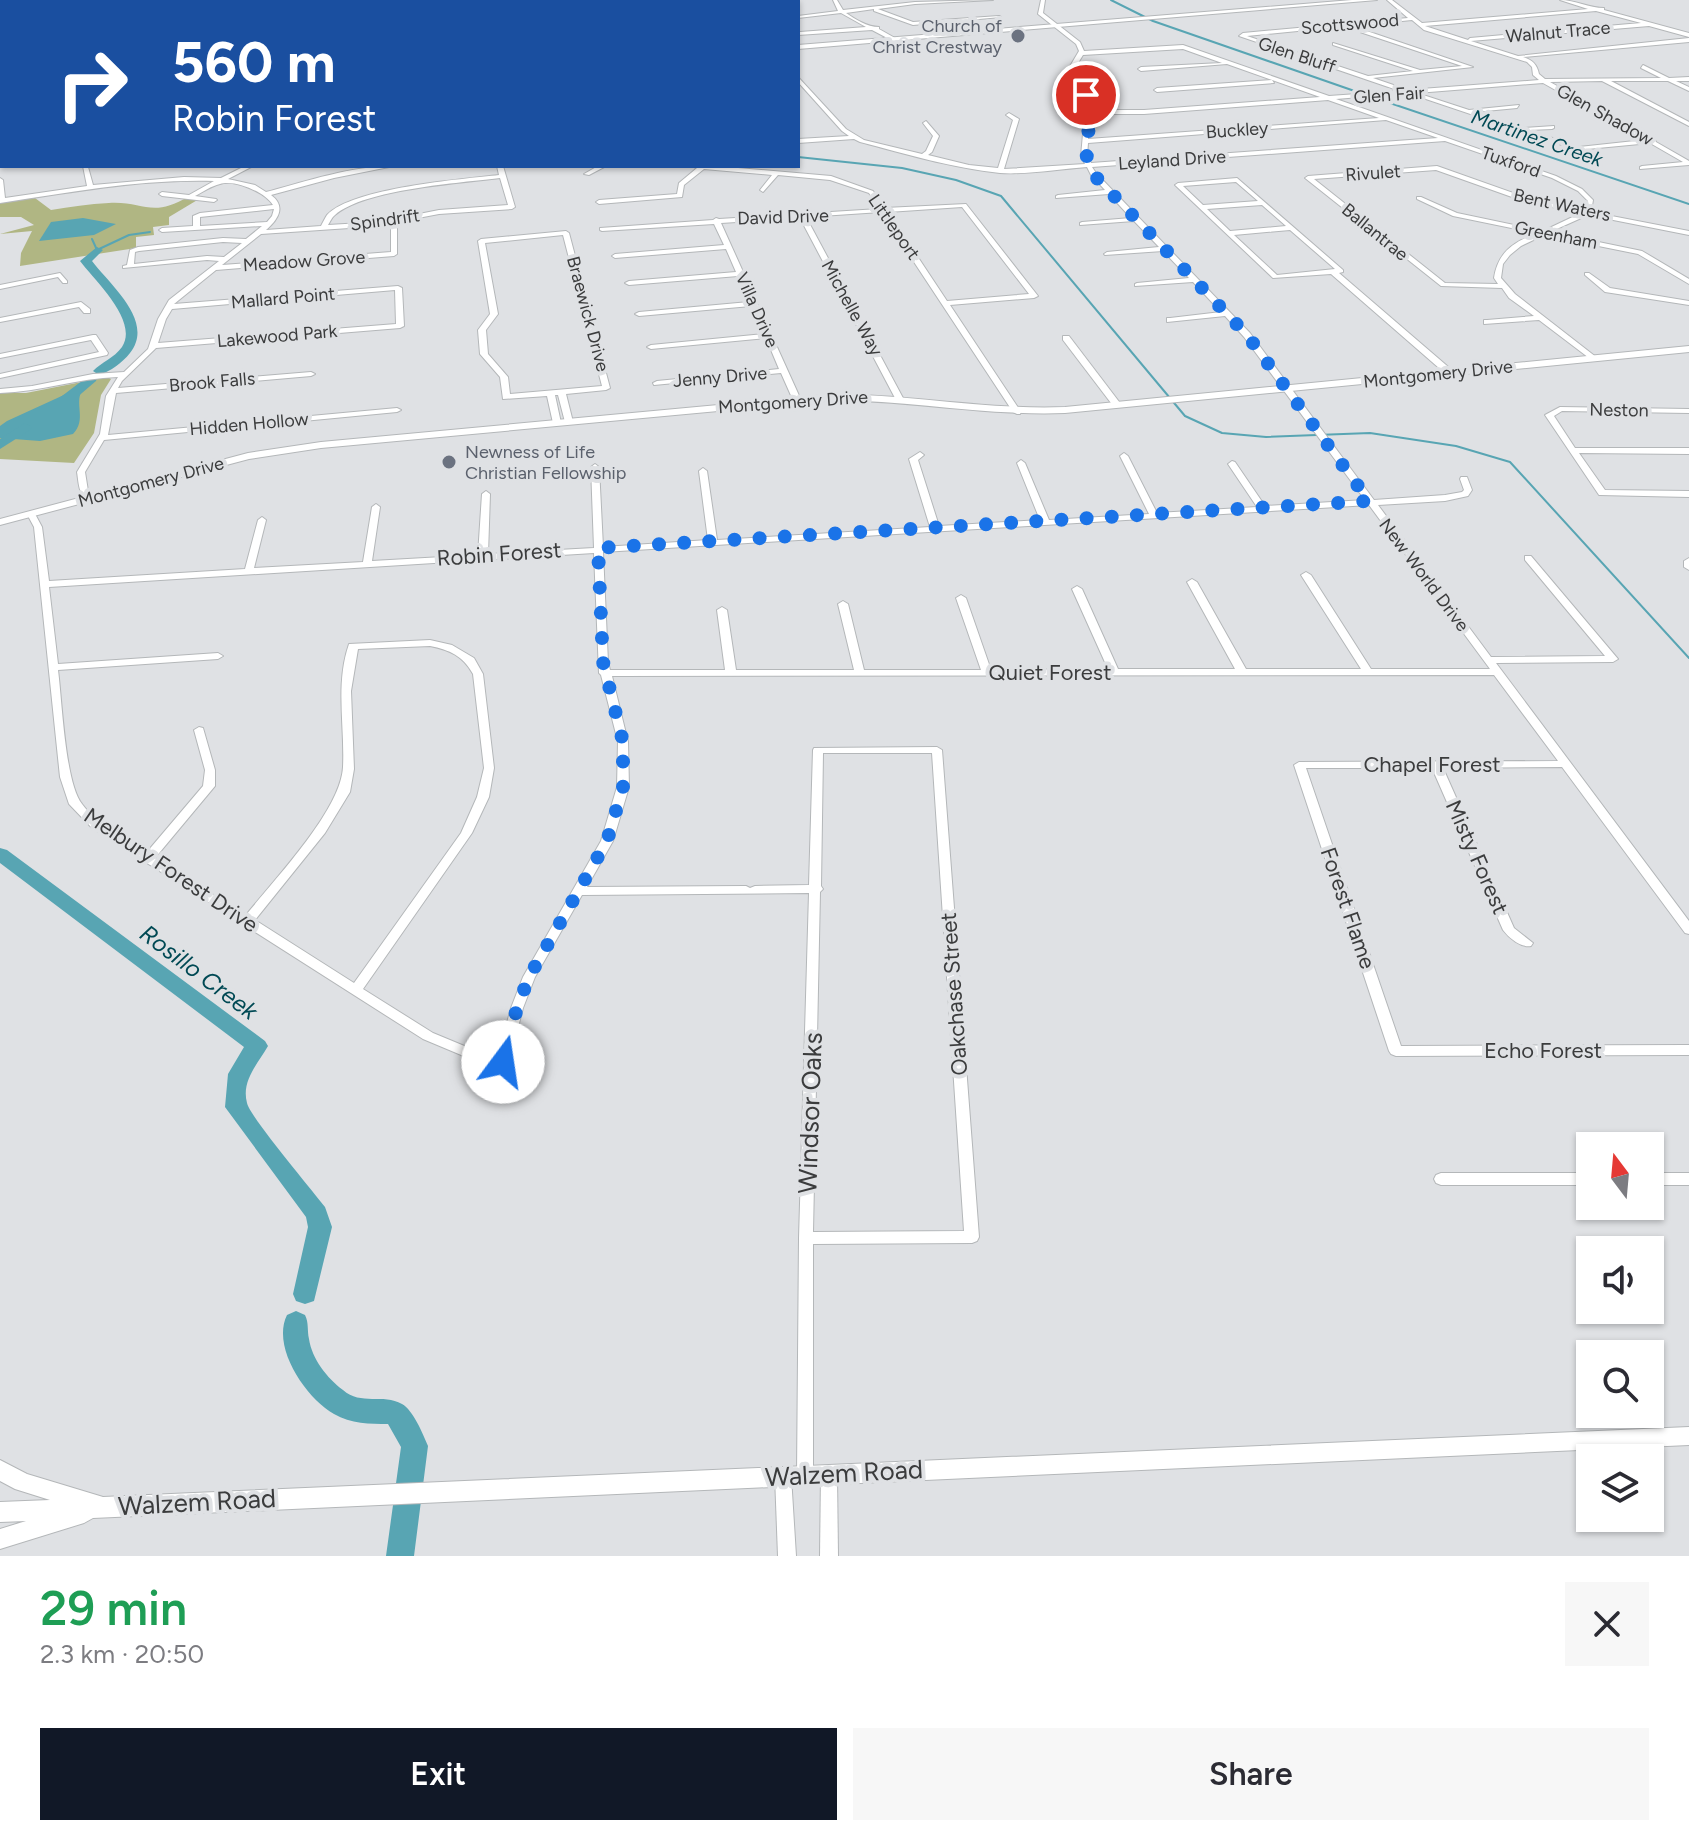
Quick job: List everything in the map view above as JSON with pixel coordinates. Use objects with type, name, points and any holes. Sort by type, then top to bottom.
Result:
[{"type":"main road","points":[[800,47],[1377,0]]},
{"type":"main road","name":"Montgomery Drive","points":[[0,522],[269,451],[797,400],[899,398],[1017,412],[1117,405],[1689,349]]},
{"type":"main road","name":"Walzem Road","points":[[0,1512],[1689,1436]]},
{"type":"main road","points":[[0,1470],[22,1482],[107,1506]]},
{"type":"main road","points":[[0,1539],[107,1506]]},
{"type":"street","points":[[835,0],[843,13],[893,39]]},
{"type":"street","points":[[800,17],[915,3],[991,0]]},
{"type":"street","points":[[1043,0],[1040,13],[1078,43],[1082,53],[1069,74],[1088,98],[1085,141],[1088,166]]},
{"type":"street","name":"Glen Shadow","points":[[1377,0],[1399,7]]},
{"type":"street","name":"Glen Shadow","points":[[1389,0],[1419,25],[1532,63],[1536,75],[1544,81],[1689,163]]},
{"type":"street","points":[[1562,0],[1602,9],[1689,38]]},
{"type":"street","points":[[876,9],[913,24],[999,17]]},
{"type":"street","points":[[1419,25],[1602,9]]},
{"type":"street","name":"Scottswood","points":[[1242,36],[1410,19]]},
{"type":"street","points":[[1342,24],[1460,61],[1470,67],[1366,77]]},
{"type":"street","name":"Walnut Trace","points":[[1465,41],[1651,24]]},
{"type":"street","points":[[800,34],[877,28]]},
{"type":"street","name":"Glen Bluff","points":[[1242,36],[1579,149],[1653,141]]},
{"type":"street","points":[[1516,56],[1689,38]]},
{"type":"street","points":[[1335,44],[1422,72]]},
{"type":"street","name":"Tuxford","points":[[1082,53],[1183,47],[1568,184],[1591,201],[1588,212]]},
{"type":"street","points":[[1141,69],[1229,64]]},
{"type":"street","points":[[1643,67],[1689,89]]},
{"type":"street","points":[[1603,79],[1689,124]]},
{"type":"street","name":"Glen Fair","points":[[1089,112],[1144,112],[1414,94],[1544,81],[1689,79]]},
{"type":"street","points":[[800,81],[853,137]]},
{"type":"street","points":[[1157,90],[1279,81]]},
{"type":"street","points":[[1466,111],[1517,106]]},
{"type":"street","points":[[1000,171],[1016,119],[1009,115]]},
{"type":"street","name":"Buckley","points":[[1085,141],[1388,119]]},
{"type":"street","points":[[922,156],[929,152],[936,136],[926,123]]},
{"type":"street","points":[[1522,130],[1552,127]]},
{"type":"street","points":[[800,141],[853,137]]},
{"type":"street","name":"Leyland Drive","points":[[853,137],[922,156],[1000,171],[1447,140]]},
{"type":"street","points":[[1642,168],[1689,163]]},
{"type":"street","name":"New World Drive","points":[[1088,166],[1109,192],[1247,335],[1689,930]]},
{"type":"street","points":[[85,168],[91,188]]},
{"type":"street","points":[[174,168],[183,178]]},
{"type":"street","points":[[192,195],[245,168]]},
{"type":"street","points":[[0,180],[1,200],[183,178],[218,180],[267,194],[333,176],[379,168]]},
{"type":"street","points":[[323,228],[326,218],[335,209],[365,197],[504,176],[501,168]]},
{"type":"street","points":[[587,174],[599,168]]},
{"type":"street","points":[[599,202],[680,196],[681,184],[697,168]]},
{"type":"street","name":"Littleport","points":[[711,168],[852,182],[871,192],[1017,412]]},
{"type":"street","name":"Bent Waters","points":[[1437,168],[1528,201],[1689,233]]},
{"type":"street","name":"Rivulet","points":[[1308,178],[1437,168]]},
{"type":"street","points":[[763,190],[776,173]]},
{"type":"street","name":"Spindrift","points":[[259,232],[394,222],[439,212],[512,207],[504,176]]},
{"type":"street","name":"Ballantrae","points":[[1308,178],[1443,285],[1503,286]]},
{"type":"street","points":[[1237,180],[1262,203],[1341,271],[1275,277],[1178,185],[1237,180]]},
{"type":"street","points":[[1058,197],[1109,192]]},
{"type":"street","points":[[162,194],[192,195],[214,200]]},
{"type":"street","points":[[267,194],[277,207]]},
{"type":"street","name":"Greenham","points":[[1419,198],[1455,215],[1640,252],[1689,282]]},
{"type":"street","points":[[1202,207],[1262,203]]},
{"type":"street","name":"David Drive","points":[[602,229],[964,205],[1034,296],[946,303]]},
{"type":"street","points":[[90,498],[84,491],[81,472],[101,438],[112,391],[154,346],[168,307],[269,224],[277,207]]},
{"type":"street","points":[[197,229],[196,216],[277,207]]},
{"type":"street","points":[[1588,212],[1503,257],[1497,270],[1503,286],[1593,359]]},
{"type":"street","name":"Michelle Way","points":[[803,218],[899,398]]},
{"type":"street","points":[[1082,224],[1136,219]]},
{"type":"street","name":"Villa Drive","points":[[716,220],[797,400]]},
{"type":"street","name":"Meadow Grove","points":[[213,268],[394,254],[394,222]]},
{"type":"street","points":[[162,230],[269,224]]},
{"type":"street","points":[[1229,233],[1292,228]]},
{"type":"street","name":"Braewick Drive","points":[[566,233],[606,386],[603,390],[551,395],[506,397],[504,377],[484,354],[482,330],[494,314],[481,241],[566,233]]},
{"type":"street","name":"Meadow Grove","points":[[225,259],[127,267],[134,250],[223,240],[247,241]]},
{"type":"street","points":[[615,256],[728,247]]},
{"type":"street","points":[[1107,254],[1165,249]]},
{"type":"street","points":[[1333,272],[1450,373]]},
{"type":"street","points":[[629,283],[741,274]]},
{"type":"street","points":[[1587,274],[1608,290],[1689,303]]},
{"type":"street","points":[[0,287],[60,275],[65,282]]},
{"type":"street","points":[[1137,285],[1195,280]]},
{"type":"street","name":"Mallard Point","points":[[168,307],[398,288],[400,326]]},
{"type":"street","points":[[0,320],[81,304],[87,311]]},
{"type":"street","points":[[639,314],[754,304]]},
{"type":"street","points":[[1170,320],[1228,314]]},
{"type":"street","points":[[1487,322],[1540,318]]},
{"type":"street","name":"Lakewood Park","points":[[154,346],[400,326]]},
{"type":"street","points":[[651,347],[768,336]]},
{"type":"street","points":[[0,356],[93,337],[104,353],[0,376]]},
{"type":"street","points":[[1066,338],[1117,405]]},
{"type":"street","name":"Jenny Drive","points":[[657,383],[783,371]]},
{"type":"street","points":[[0,391],[39,388],[89,376],[125,374]]},
{"type":"street","name":"Brook Falls","points":[[112,391],[311,374]]},
{"type":"street","points":[[562,394],[563,422]]},
{"type":"street","points":[[551,395],[563,422]]},
{"type":"street","name":"Neston","points":[[1572,450],[1550,413],[1560,409],[1689,411]]},
{"type":"street","name":"Hidden Hollow","points":[[101,438],[397,410]]},
{"type":"street","points":[[1572,450],[1689,451]]},
{"type":"street","points":[[1572,450],[1602,493],[1689,494]]},
{"type":"street","points":[[920,455],[913,459],[935,528]]},
{"type":"street","points":[[1124,456],[1154,515]]},
{"type":"street","points":[[1021,463],[1045,521]]},
{"type":"street","points":[[1232,464],[1261,507]]},
{"type":"street","points":[[595,467],[604,673],[623,742],[623,787],[607,841],[580,891],[817,889]]},
{"type":"street","points":[[703,471],[713,541]]},
{"type":"street","name":"Robin Forest","points":[[44,584],[1465,494],[1468,490],[1464,479]]},
{"type":"street","points":[[483,555],[486,494]]},
{"type":"street","points":[[367,563],[376,507]]},
{"type":"street","name":"Melbury Forest Drive","points":[[31,514],[37,521],[65,777],[71,799],[96,825],[428,1036],[471,1054],[503,1062],[517,1008],[529,977],[580,891]]},
{"type":"street","points":[[249,570],[262,520]]},
{"type":"street","points":[[1487,660],[1613,659],[1528,558]]},
{"type":"street","points":[[1688,561],[1689,567]]},
{"type":"street","points":[[1306,575],[1368,672]]},
{"type":"street","points":[[1192,582],[1242,672]]},
{"type":"street","points":[[1077,589],[1114,672]]},
{"type":"street","points":[[961,598],[987,673]]},
{"type":"street","points":[[843,604],[860,673]]},
{"type":"street","points":[[722,610],[731,673]]},
{"type":"street","points":[[248,921],[321,830],[344,792],[349,769],[346,691],[353,646],[430,643],[448,647],[470,660],[478,674],[489,768],[483,797],[466,833],[356,990]]},
{"type":"street","points":[[54,667],[218,656]]},
{"type":"street","name":"Quiet Forest","points":[[604,673],[1496,672]]},
{"type":"street","points":[[148,859],[209,786],[210,770],[199,730]]},
{"type":"street","name":"Windsor Oaks","points":[[805,1475],[806,1238],[817,889],[818,750],[937,750]]},
{"type":"street","name":"Oakchase Street","points":[[806,1238],[972,1237],[937,750]]},
{"type":"street","name":"Chapel Forest","points":[[1299,765],[1565,764]]},
{"type":"street","name":"Forest Flame","points":[[1299,765],[1396,1051]]},
{"type":"street","name":"Misty Forest","points":[[1436,765],[1509,930],[1527,943]]},
{"type":"street","name":"Echo Forest","points":[[1396,1051],[1689,1050]]},
{"type":"street","points":[[1441,1179],[1576,1179]]},
{"type":"street","points":[[1664,1179],[1689,1179]]},
{"type":"street","points":[[829,1474],[829,1556]]},
{"type":"street","points":[[783,1476],[787,1556]]},
{"type":"green space","points":[[189,196],[199,199],[169,217],[169,225],[153,227],[154,235],[136,237],[136,248],[20,266],[21,253],[32,231],[0,234],[34,225],[21,217],[0,217],[0,202],[35,198],[51,210],[109,203],[157,208]]},
{"type":"green space","points":[[107,377],[111,379],[101,395],[94,433],[74,463],[0,459],[0,393],[26,393]]},
{"type":"water","points":[[83,218],[116,224],[94,235],[39,241],[51,222]]},
{"type":"water","points":[[77,389],[82,390],[80,417],[73,434],[40,441],[0,438],[0,426],[7,421]]},
{"type":"waterway","name":"Martinez Creek","points":[[1111,0],[1153,21],[1366,95]]},
{"type":"waterway","name":"Martinez Creek","points":[[1375,98],[1689,204]]},
{"type":"waterway","points":[[800,157],[902,168],[956,180],[1001,196],[1185,416],[1222,433],[1266,437],[1370,433],[1456,446],[1510,462],[1689,658]]},
{"type":"waterway","points":[[92,239],[97,250],[129,235],[150,232]]},
{"type":"waterway","name":"Rosillo Creek","points":[[97,250],[86,261],[120,304],[133,331],[130,344],[120,357],[99,371]]},
{"type":"waterway","name":"Rosillo Creek","points":[[63,402],[91,378]]},
{"type":"waterway","name":"Rosillo Creek","points":[[0,445],[25,427]]},
{"type":"waterway","name":"Rosillo Creek","points":[[0,854],[257,1046],[239,1074],[236,1107],[317,1214],[320,1227],[305,1294]]},
{"type":"waterway","name":"Rosillo Creek","points":[[296,1322],[297,1346],[303,1360],[331,1397],[352,1410],[396,1413],[415,1446],[400,1556]]},
{"type":"place","name":"Church of Christ Crestway","points":[[1018,36]]},
{"type":"place","name":"Newness of Life Christian Fellowship","points":[[449,462]]},
{"type":"route","points":[[503,1062],[517,1008],[529,977],[607,841],[623,787],[623,742],[604,673],[598,548],[1369,501],[1247,335],[1093,174],[1084,156],[1090,105],[1086,95]]}]
